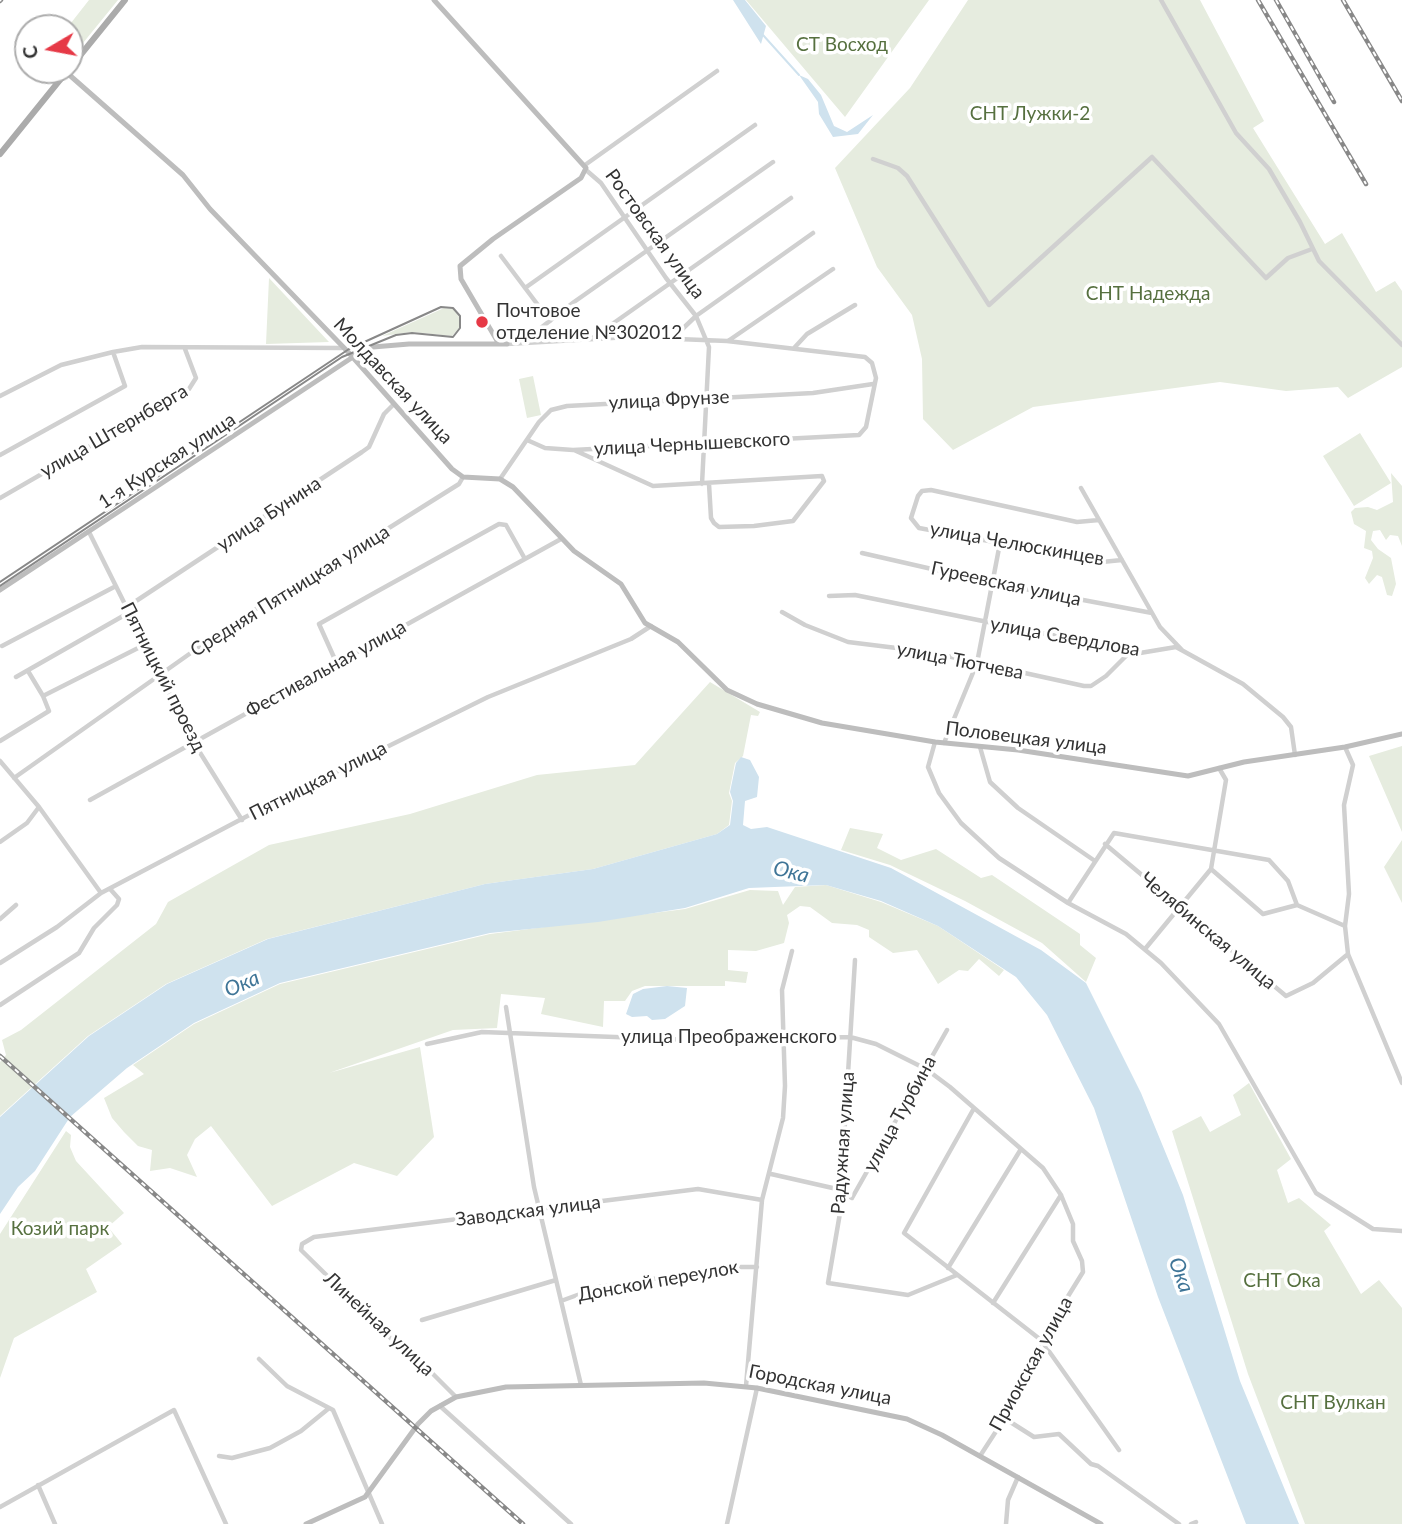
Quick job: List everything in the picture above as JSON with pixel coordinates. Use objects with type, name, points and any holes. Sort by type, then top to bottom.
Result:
[{"type":"main road","points":[[84,50],[125,0]]},
{"type":"main road","points":[[0,154],[57,84]]},
{"type":"street","name":"Ростовская улица","points":[[434,0],[601,183],[671,285],[696,316],[707,341],[710,358],[702,484]]},
{"type":"street","points":[[1161,0],[1236,133],[1269,169],[1319,261],[1402,345]]},
{"type":"street","points":[[499,344],[461,279],[459,270],[462,262],[581,178],[586,168],[717,71]]},
{"type":"street","name":"Молдавская улица","points":[[83,84],[183,175],[210,209],[463,477]]},
{"type":"street","points":[[525,288],[755,125]]},
{"type":"street","points":[[873,159],[898,168],[907,176],[989,305],[1152,157],[1158,160],[1241,255],[1266,278],[1288,258],[1312,249]]},
{"type":"street","points":[[523,342],[773,162]]},
{"type":"street","points":[[590,339],[671,285],[791,198]]},
{"type":"street","points":[[672,338],[696,316],[813,233]]},
{"type":"street","points":[[500,256],[550,321]]},
{"type":"street","points":[[727,341],[833,270]]},
{"type":"street","points":[[795,348],[807,334],[855,305]]},
{"type":"street","points":[[507,344],[672,338],[795,348],[865,357],[872,363],[876,379],[873,384]]},
{"type":"street","name":"1-я Курская улица","points":[[0,590],[352,357],[373,347],[409,344],[507,344]]},
{"type":"street","points":[[0,396],[61,365],[142,347],[342,348]]},
{"type":"street","name":"улица Штернберга","points":[[0,498],[189,388],[196,379],[185,349]]},
{"type":"street","points":[[0,455],[125,386],[113,352]]},
{"type":"street","name":"улица Фрунзе","points":[[500,479],[547,414],[567,406],[813,393],[873,384]]},
{"type":"street","name":"улица Чернышевского","points":[[527,440],[545,448],[573,450],[859,435],[866,427],[873,403],[873,384]]},
{"type":"street","name":"улица Бунина","points":[[16,677],[129,609],[362,452],[374,438],[384,414],[393,405]]},
{"type":"street","points":[[573,450],[653,485],[822,477],[824,481],[793,522],[719,527],[711,518],[709,484]]},
{"type":"street","points":[[463,477],[500,479],[513,487],[561,539],[621,584],[640,617],[651,626]]},
{"type":"street","name":"Средняя Пятницкая улица","points":[[14,778],[236,621],[369,541],[458,484],[463,477]]},
{"type":"street","points":[[1081,488],[1160,627],[1183,651]]},
{"type":"street","name":"улица Челюскинцев","points":[[1099,520],[1077,522],[931,490],[918,496],[911,518],[913,524],[919,528],[1102,562],[1122,560]]},
{"type":"street","points":[[337,664],[319,624],[462,544],[503,523],[525,559]]},
{"type":"street","name":"Пятницкий проезд","points":[[89,532],[194,743],[242,820]]},
{"type":"street","name":"Фестивальная улица","points":[[90,800],[561,539]]},
{"type":"street","points":[[944,744],[977,663],[1000,543]]},
{"type":"street","name":"Гуреевская улица","points":[[862,553],[993,583],[1152,613]]},
{"type":"street","points":[[2,646],[117,586]]},
{"type":"street","name":"улица Свердлова","points":[[829,596],[855,595],[986,624],[1140,653],[1176,647],[1243,684],[1283,717],[1291,727],[1295,755]]},
{"type":"street","name":"улица Тютчева","points":[[782,612],[805,625],[848,642],[929,652],[1091,686],[1106,676],[1131,651]]},
{"type":"street","name":"Половецкая улица","points":[[651,626],[678,642],[727,690],[799,718],[944,744],[1188,776],[1402,734]]},
{"type":"street","name":"Пятницкая улица","points":[[0,963],[57,928],[101,893],[242,820],[488,696],[631,639],[651,626]]},
{"type":"street","points":[[43,696],[146,644]]},
{"type":"street","points":[[0,741],[50,711],[28,671]]},
{"type":"street","points":[[935,742],[928,757],[928,767],[939,793],[961,823],[999,858],[1069,903],[1126,934],[1145,949],[1219,1024],[1316,1193],[1373,1229],[1402,1231]]},
{"type":"street","points":[[980,747],[990,782],[1018,808],[1095,861]]},
{"type":"street","points":[[1345,747],[1353,771],[1344,806],[1349,894],[1345,926],[1348,954],[1402,1083]]},
{"type":"street","points":[[1,764],[39,807],[101,893]]},
{"type":"street","points":[[1145,949],[1211,869],[1216,852],[1226,780],[1219,768]]},
{"type":"street","points":[[0,842],[27,823],[39,807]]},
{"type":"street","points":[[1069,903],[1114,833],[1274,862],[1288,881],[1297,905]]},
{"type":"street","name":"Челябинская улица","points":[[1105,844],[1286,996],[1312,982],[1348,954]]},
{"type":"street","points":[[1211,869],[1264,914],[1297,905],[1345,926]]},
{"type":"street","points":[[1,1005],[79,953],[94,928],[117,905],[119,899],[111,890]]},
{"type":"street","points":[[0,919],[16,905]]},
{"type":"street","points":[[746,1386],[762,1200],[771,1174],[783,1118],[785,1041],[782,990],[792,951]]},
{"type":"street","name":"Радужная улица","points":[[855,960],[843,1155],[837,1189],[840,1213],[828,1283],[908,1295],[957,1275]]},
{"type":"street","points":[[506,1007],[540,1210],[581,1385]]},
{"type":"street","name":"улица Турбина","points":[[837,1189],[852,1198],[947,1030]]},
{"type":"street","name":"улица Преображенского","points":[[427,1044],[482,1032],[721,1041],[850,1037],[876,1044],[926,1069],[1043,1168],[1061,1195],[1073,1224],[1072,1236],[1082,1261],[1083,1272]]},
{"type":"street","points":[[974,1110],[904,1233],[1041,1340],[1119,1450]]},
{"type":"street","points":[[948,1268],[1021,1149]]},
{"type":"street","points":[[771,1174],[837,1189]]},
{"type":"street","name":"Заводская улица","points":[[301,1251],[302,1244],[314,1237],[698,1189],[762,1200]]},
{"type":"street","points":[[993,1303],[1061,1195]]},
{"type":"street","name":"Линейная улица","points":[[301,1251],[418,1365],[430,1371],[456,1397]]},
{"type":"street","name":"Донской переулок","points":[[561,1301],[600,1287],[734,1267],[757,1267]]},
{"type":"street","name":"Приокская улица","points":[[979,1455],[1017,1399],[1041,1340],[1083,1272]]},
{"type":"street","name":"Донской переулок","points":[[422,1320],[556,1280]]},
{"type":"street","points":[[260,1359],[286,1386],[333,1410],[382,1524]]},
{"type":"street","name":"Городская улица","points":[[370,1493],[418,1424],[440,1405],[456,1397],[506,1387],[704,1383],[746,1386],[908,1419],[1018,1476],[1101,1524]]},
{"type":"street","points":[[727,1524],[757,1388]]},
{"type":"street","points":[[440,1405],[571,1524]]},
{"type":"street","points":[[219,1456],[232,1458],[270,1448],[301,1431],[328,1409]]},
{"type":"street","points":[[0,1507],[174,1410],[226,1524]]},
{"type":"street","points":[[1004,1418],[1034,1437],[1059,1434],[1091,1464],[1098,1466],[1179,1524]]},
{"type":"street","points":[[1006,1524],[1008,1500],[1018,1476]]},
{"type":"street","points":[[38,1485],[55,1524]]},
{"type":"street","points":[[306,1524],[359,1501],[370,1493]]},
{"type":"green space","points":[[89,0],[118,0],[84,42],[84,14],[78,14]]},
{"type":"green space","name":"СТ Восход","points":[[746,0],[929,0],[845,117]]},
{"type":"green space","points":[[968,0],[1200,0],[1264,121],[1253,128],[1325,244],[1342,233],[1376,292],[1395,281],[1402,291],[1402,367],[1348,398],[1338,387],[1286,391],[1220,382],[1033,407],[953,450],[923,419],[922,359],[912,315],[877,267],[835,168],[910,88]]},
{"type":"green space","points":[[269,278],[329,342],[266,344]]},
{"type":"green space","points":[[444,308],[453,309],[459,317],[459,328],[452,336],[412,332],[382,336]]},
{"type":"green space","points":[[533,376],[541,415],[527,418],[519,379]]},
{"type":"green space","points":[[1360,433],[1391,483],[1354,506],[1323,456]]},
{"type":"green space","points":[[1391,473],[1402,486],[1402,546],[1398,536],[1390,535],[1386,540],[1380,530],[1373,531],[1371,540],[1391,558],[1396,584],[1392,596],[1387,595],[1382,577],[1377,575],[1369,584],[1365,578],[1373,558],[1372,551],[1364,548],[1366,531],[1354,524],[1351,512],[1355,508],[1368,507],[1377,510],[1393,502]]},
{"type":"green space","points":[[710,682],[760,712],[758,716],[751,715],[743,756],[735,763],[729,793],[732,801],[729,825],[717,834],[593,869],[485,884],[267,939],[166,984],[88,1036],[0,1116],[0,1062],[6,1055],[2,1040],[21,1030],[156,924],[168,902],[269,845],[410,814],[537,775],[635,765]]},
{"type":"green space","points":[[1402,746],[1402,832],[1369,756]]},
{"type":"green space","points":[[850,828],[883,834],[877,848],[901,860],[936,849],[981,878],[992,875],[1080,934],[1080,945],[1096,958],[1086,982],[1042,943],[965,901],[890,865],[841,850]]},
{"type":"green space","points":[[1402,840],[1402,903],[1384,867]]},
{"type":"green space","points":[[826,885],[881,902],[938,926],[1004,970],[999,976],[979,959],[968,971],[959,970],[938,984],[917,950],[893,953],[869,937],[869,930],[857,925],[832,923],[810,907],[800,906],[787,915],[789,923],[784,943],[756,951],[728,950],[728,970],[748,972],[746,983],[725,981],[725,986],[645,986],[632,991],[625,1001],[604,1001],[603,1027],[541,1014],[545,998],[501,994],[497,1028],[453,1030],[329,1073],[420,1047],[434,1137],[397,1176],[354,1163],[272,1206],[211,1126],[195,1139],[187,1155],[197,1177],[170,1168],[150,1171],[152,1150],[138,1146],[124,1132],[112,1118],[104,1098],[144,1074],[133,1065],[194,1024],[280,984],[490,934],[685,909],[750,890],[778,891],[783,905],[795,887]]},
{"type":"green space","points":[[1249,1083],[1291,1159],[1277,1170],[1288,1203],[1299,1198],[1331,1225],[1324,1231],[1361,1294],[1379,1280],[1402,1308],[1402,1524],[1305,1524],[1248,1374],[1172,1131],[1201,1116],[1210,1132],[1241,1115],[1233,1095]]},
{"type":"green space","name":"Козий парк","points":[[66,1131],[71,1135],[70,1147],[76,1161],[124,1213],[108,1227],[122,1244],[86,1269],[97,1292],[14,1338],[0,1378],[0,1234]]},
{"type":"water","points":[[733,0],[745,0],[766,26],[761,44]]},
{"type":"water","points":[[799,75],[808,79],[821,95],[834,126],[847,132],[873,115],[858,134],[833,137],[819,114],[818,102]]},
{"type":"water","name":"Ока","points":[[741,757],[750,760],[759,777],[757,797],[745,801],[743,825],[751,829],[767,827],[891,868],[1041,950],[1086,983],[1141,1093],[1183,1195],[1240,1381],[1299,1524],[1246,1524],[1158,1297],[1094,1108],[1047,1015],[1016,977],[938,926],[881,901],[826,885],[749,888],[685,908],[598,922],[490,933],[280,983],[194,1023],[127,1068],[70,1117],[35,1171],[18,1187],[0,1214],[0,1117],[89,1036],[167,984],[268,939],[485,884],[593,869],[717,834],[730,825],[733,801],[730,792],[736,763]]},
{"type":"water","points":[[667,986],[687,988],[685,1006],[665,1019],[652,1020],[647,1016],[632,1017],[626,1014],[633,994],[643,989]]},
{"type":"waterway","points":[[763,35],[799,75]]},
{"type":"tram line","points":[[0,582],[349,349],[441,307],[453,308],[460,316],[460,328],[453,337],[412,333],[396,335],[342,357],[0,586]]},
{"type":"railway","points":[[1258,0],[1366,184]]},
{"type":"railway","points":[[1276,0],[1334,102]]},
{"type":"railway","points":[[1343,0],[1402,101]]},
{"type":"railway","points":[[0,1056],[523,1524]]},
{"type":"place","name":"Почтовое отделение №302012","points":[[482,322]]},
{"type":"park label","name":"СНТ Лужки-2","points":[[1030,114]]},
{"type":"park label","name":"СНТ Надежда","points":[[1148,294]]},
{"type":"park label","name":"СНТ Ока","points":[[1282,1281]]},
{"type":"park label","name":"СНТ Вулкан","points":[[1333,1403]]}]
